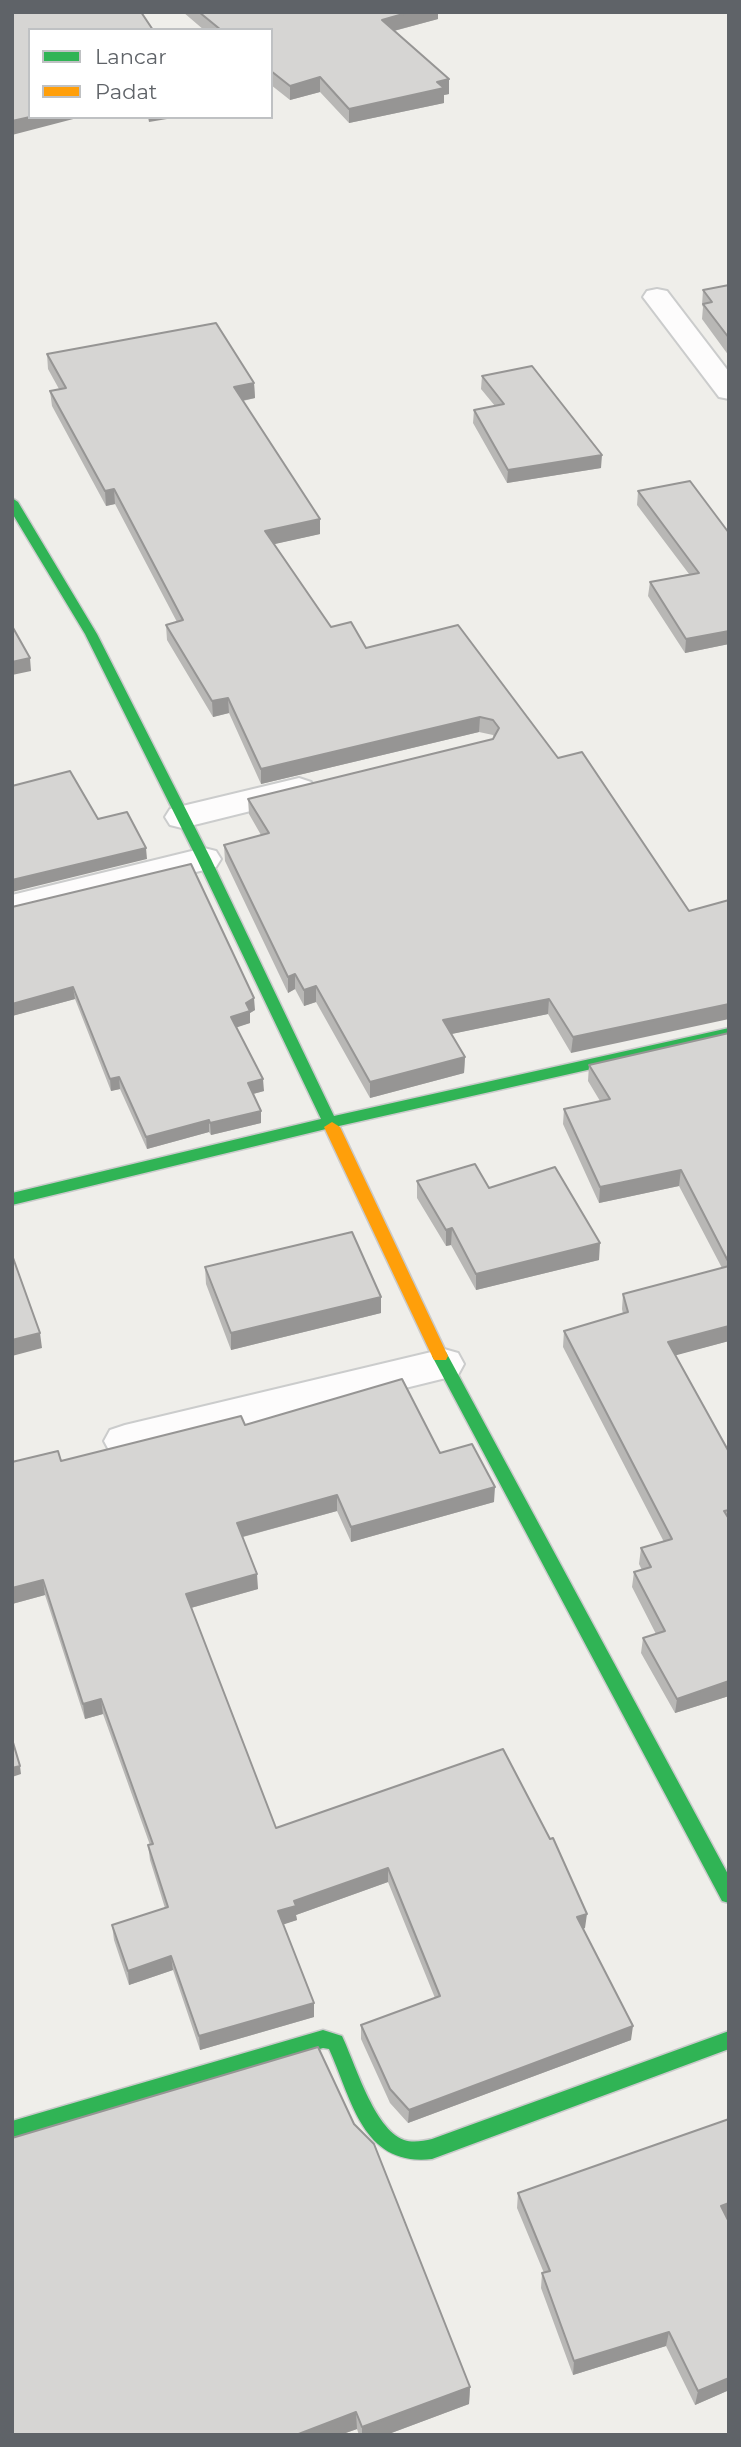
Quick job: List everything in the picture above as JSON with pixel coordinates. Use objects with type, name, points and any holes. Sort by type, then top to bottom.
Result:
[{"type":"street","points":[[657,297],[729,391]]},
{"type":"street","points":[[12,502],[91,634],[204,859],[444,1364],[729,1895]]},
{"type":"street","points":[[182,817],[331,781]]},
{"type":"street","points":[[12,907],[204,859]]},
{"type":"street","points":[[12,1199],[328,1122],[729,1033]]},
{"type":"street","points":[[125,1441],[444,1364]]},
{"type":"street","points":[[12,2132],[323,2039],[335,2042],[345,2056],[368,2116],[385,2139],[403,2150],[432,2149],[729,2040]]},
{"type":"building","points":[[12,12],[141,12],[152,28],[28,28],[28,117],[12,121]]},
{"type":"building","points":[[199,12],[410,12],[382,20],[449,79],[437,82],[444,88],[349,109],[320,77],[290,86],[273,73],[273,28],[219,28]]},
{"type":"building","points":[[729,285],[729,338],[703,304],[712,302],[703,290]]},
{"type":"building","points":[[216,323],[254,383],[234,387],[320,519],[265,531],[331,627],[351,622],[366,648],[458,625],[558,758],[582,752],[689,911],[729,900],[729,1004],[573,1037],[549,999],[443,1020],[465,1057],[370,1082],[316,986],[304,990],[295,974],[288,977],[224,845],[269,833],[248,799],[493,739],[499,728],[493,720],[480,717],[261,769],[228,698],[212,701],[166,625],[183,620],[114,489],[105,491],[50,391],[66,388],[47,354]]},
{"type":"building","points":[[532,366],[602,455],[508,470],[474,410],[504,404],[482,376]]},
{"type":"building","points":[[690,481],[729,533],[729,631],[686,639],[650,582],[699,573],[638,491]]},
{"type":"building","points":[[12,626],[30,658],[12,662]]},
{"type":"building","points":[[70,771],[98,819],[127,812],[146,848],[12,880],[12,786]]},
{"type":"building","points":[[191,864],[254,998],[246,1003],[250,1011],[231,1017],[263,1079],[248,1083],[261,1111],[210,1123],[209,1120],[146,1137],[119,1077],[110,1079],[73,987],[12,1004],[12,907]]},
{"type":"building","points":[[729,1033],[729,1263],[681,1170],[600,1187],[564,1109],[610,1099],[589,1065]]},
{"type":"building","points":[[475,1164],[489,1188],[555,1167],[600,1243],[476,1274],[452,1228],[446,1230],[417,1181]]},
{"type":"building","points":[[352,1232],[381,1297],[231,1333],[205,1267]]},
{"type":"building","points":[[12,1255],[40,1333],[12,1340]]},
{"type":"building","points":[[729,1266],[729,1326],[668,1342],[729,1452],[729,1510],[724,1511],[729,1519],[729,1681],[677,1699],[643,1638],[665,1631],[634,1572],[651,1567],[641,1548],[672,1539],[564,1331],[628,1312],[623,1294]]},
{"type":"building","points":[[402,1379],[440,1453],[472,1444],[495,1487],[351,1527],[337,1495],[237,1523],[257,1574],[186,1594],[276,1828],[503,1749],[550,1839],[553,1838],[587,1914],[577,1917],[633,2026],[409,2110],[390,2089],[361,2025],[440,1996],[388,1868],[294,1901],[296,1906],[278,1911],[314,2003],[199,2036],[171,1956],[128,1971],[112,1925],[168,1907],[148,1845],[153,1844],[101,1699],[83,1704],[43,1580],[12,1588],[12,1462],[58,1451],[61,1461],[241,1416],[245,1425]]},
{"type":"building","points":[[12,1739],[20,1766],[12,1768]]},
{"type":"building","points":[[318,2047],[354,2124],[374,2144],[470,2387],[362,2427],[356,2412],[296,2435],[12,2435],[12,2138]]},
{"type":"building","points":[[729,2119],[729,2203],[721,2206],[729,2222],[729,2378],[698,2391],[669,2332],[574,2361],[542,2273],[550,2271],[518,2193]]},
{"type":"traffic: fast","points":[[12,502],[91,634],[204,859],[332,1127]]},
{"type":"traffic: fast","points":[[12,1199],[328,1123],[729,1033]]},
{"type":"traffic: fast","points":[[440,1356],[729,1895]]},
{"type":"traffic: fast","points":[[12,2131],[323,2039],[335,2042],[362,2104],[380,2134],[405,2150],[432,2149],[729,2040]]},
{"type":"traffic: slow","points":[[332,1127],[440,1356]]}]
